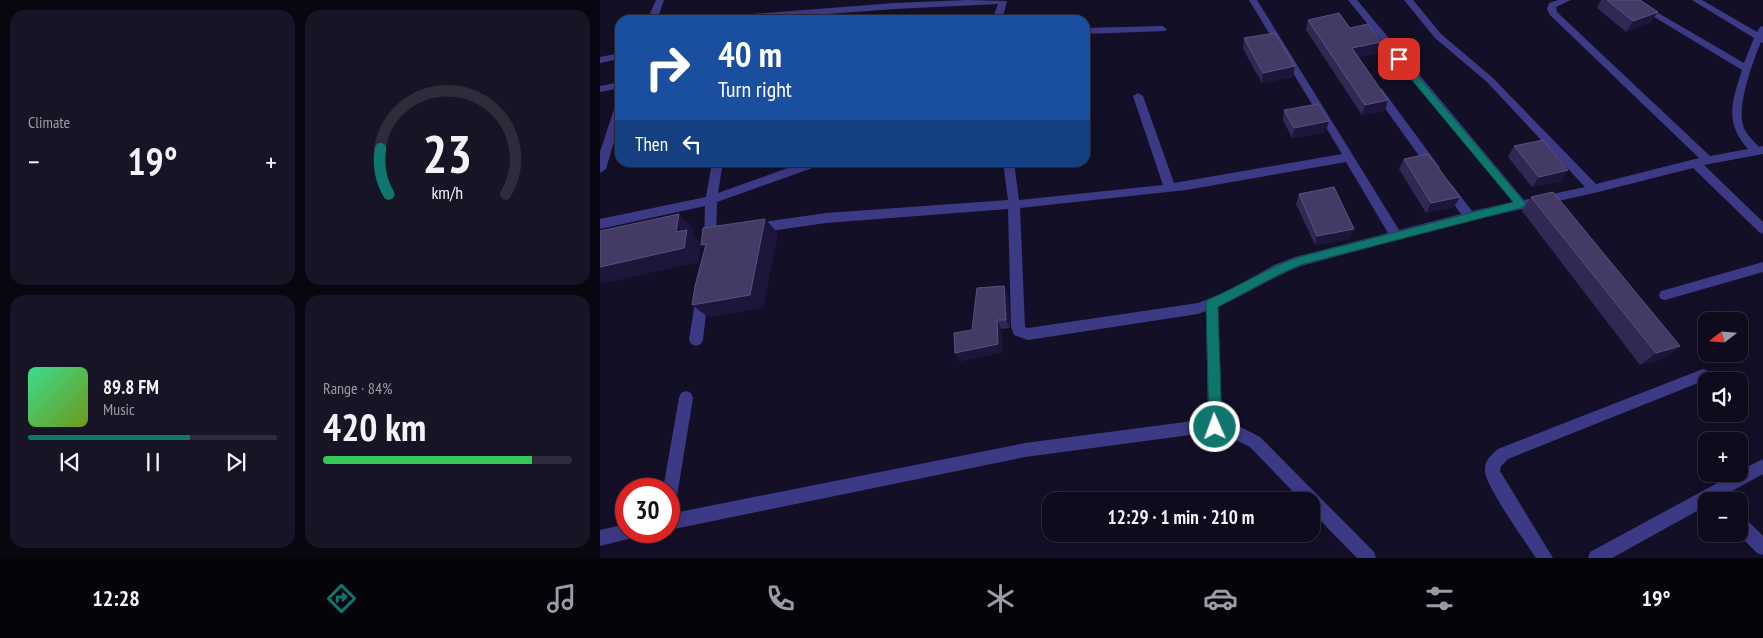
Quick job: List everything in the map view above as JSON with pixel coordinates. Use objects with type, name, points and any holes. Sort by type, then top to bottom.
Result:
[{"type":"street","points":[[654,15],[660,0]]},
{"type":"street","points":[[1252,0],[1350,157],[1396,236]]},
{"type":"street","points":[[1352,0],[1521,204]]},
{"type":"street","points":[[1408,0],[1438,36],[1490,80],[1594,189]]},
{"type":"street","points":[[1567,0],[1552,5],[1553,13],[1708,161]]},
{"type":"street","points":[[1630,0],[1748,70]]},
{"type":"street","points":[[1696,0],[1761,35],[1748,70],[1738,110],[1737,122],[1741,133],[1760,151]]},
{"type":"street","points":[[778,15],[895,6],[1003,1],[999,15]]},
{"type":"street","points":[[1090,30],[1162,29]]},
{"type":"street","points":[[600,60],[615,57]]},
{"type":"street","points":[[1373,84],[1469,216]]},
{"type":"street","points":[[600,89],[615,86]]},
{"type":"street","points":[[1138,96],[1170,188]]},
{"type":"street","points":[[600,169],[615,122]]},
{"type":"street","points":[[1009,167],[1014,204],[1018,327],[1019,331],[1023,334],[1083,326],[1212,304],[1278,269],[1299,261],[1469,216],[1594,189],[1696,163],[1760,151]]},
{"type":"street","points":[[740,230],[826,218],[1060,201],[1170,188],[1350,157]]},
{"type":"street","points":[[1696,163],[1763,229]]},
{"type":"street","points":[[708,254],[716,234],[711,200],[717,167]]},
{"type":"street","points":[[600,224],[711,200],[803,167]]},
{"type":"street","points":[[1666,295],[1763,267]]},
{"type":"street","points":[[696,340],[704,282]]},
{"type":"street","points":[[1212,304],[1215,427]]},
{"type":"street","points":[[1545,558],[1503,493],[1492,472],[1494,462],[1503,454],[1698,377]]},
{"type":"street","points":[[672,478],[686,398]]},
{"type":"street","points":[[680,520],[1025,450],[1205,426],[1230,429],[1255,442],[1368,558]]},
{"type":"street","points":[[1722,492],[1763,466]]},
{"type":"street","points":[[1596,558],[1698,506]]},
{"type":"street","points":[[1748,533],[1763,547]]},
{"type":"street","points":[[600,538],[615,534]]},
{"type":"building","points":[[1607,0],[1640,0],[1658,12],[1633,21]]},
{"type":"building","points":[[1339,13],[1350,28],[1368,24],[1381,42],[1352,48],[1388,100],[1365,105],[1308,20]]},
{"type":"building","points":[[1275,33],[1295,66],[1263,73],[1244,38]]},
{"type":"building","points":[[1318,104],[1329,121],[1294,128],[1284,110]]},
{"type":"building","points":[[1543,140],[1568,170],[1539,177],[1514,146]]},
{"type":"building","points":[[1428,154],[1460,197],[1431,203],[1404,159]]},
{"type":"building","points":[[1334,187],[1354,229],[1317,236],[1299,194]]},
{"type":"building","points":[[1553,192],[1680,346],[1656,353],[1531,197]]},
{"type":"building","points":[[679,214],[676,232],[687,230],[684,248],[600,267],[600,231]]},
{"type":"building","points":[[765,219],[750,295],[692,305],[706,244],[701,245],[703,228]]},
{"type":"building","points":[[1004,286],[1006,320],[997,320],[998,344],[955,353],[954,333],[972,330],[977,288]]},
{"type":"route","points":[[1215,427],[1212,304],[1278,269],[1299,261],[1521,204],[1399,59]]}]
